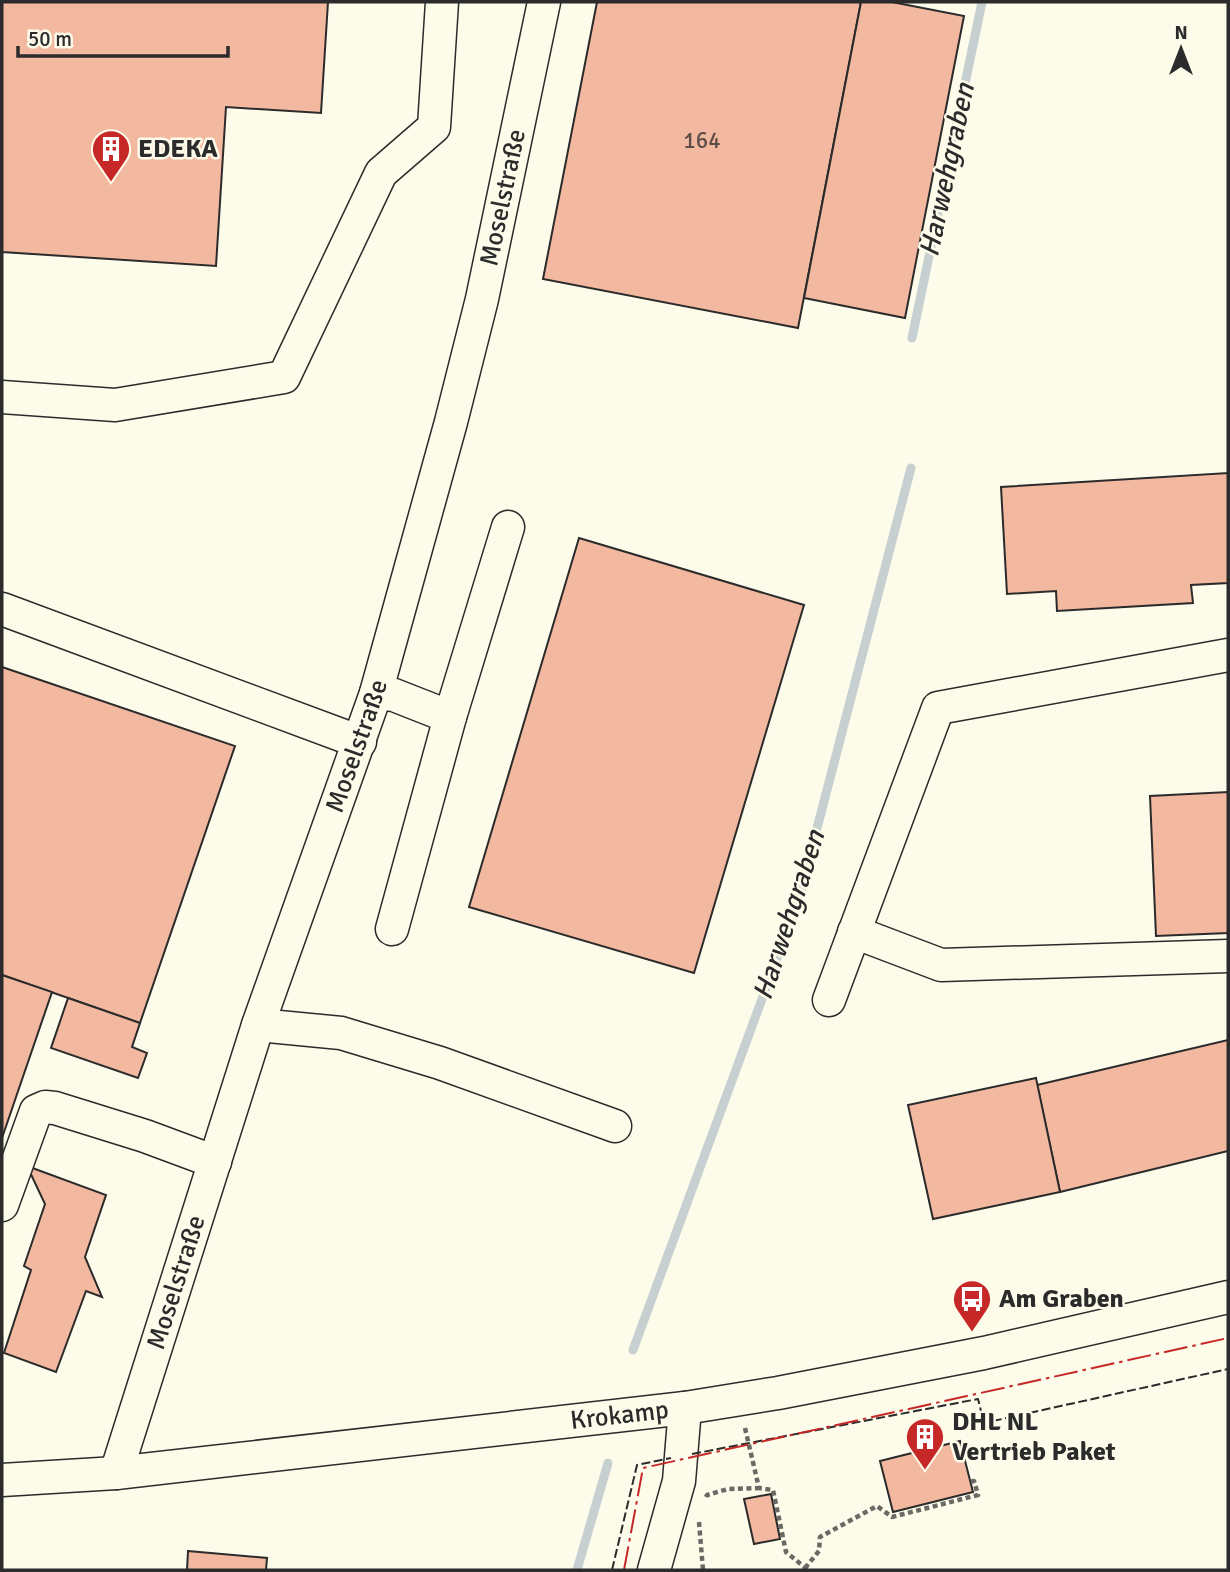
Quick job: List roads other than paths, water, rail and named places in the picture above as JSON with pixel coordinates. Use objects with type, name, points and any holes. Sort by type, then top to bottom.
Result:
[{"type":"street","points":[[2,397],[115,405],[284,377],[381,173],[434,127],[442,2]]},
{"type":"street","name":"Moselstraße","points":[[116,1473],[258,1025],[376,694],[482,299],[544,2]]},
{"type":"street","points":[[392,929],[450,717],[508,527]]},
{"type":"street","points":[[2,609],[360,742]]},
{"type":"street","points":[[829,1000],[938,708],[1228,655]]},
{"type":"street","points":[[376,694],[394,695],[450,717]]},
{"type":"street","points":[[854,932],[941,965],[1228,956]]},
{"type":"street","points":[[258,1025],[341,1033],[440,1063],[615,1126]]},
{"type":"street","points":[[2,1205],[36,1111],[45,1107],[145,1136],[215,1162]]},
{"type":"street","name":"Krokamp","points":[[2,1480],[116,1473],[685,1408],[984,1353],[1228,1297]]},
{"type":"street","points":[[654,1570],[679,1481],[685,1408]]},
{"type":"waterway","name":"Harwehgraben","points":[[912,338],[982,2]]},
{"type":"waterway","name":"Harwehgraben","points":[[633,1350],[798,901],[911,468]]},
{"type":"waterway","name":"Harwehgraben","points":[[577,1570],[608,1463]]},
{"type":"place","name":"EDEKA","points":[[111,183]]},
{"type":"place","name":"Am Graben","points":[[972,1333]]},
{"type":"place","name":"DHL NL Vertrieb Paket","points":[[925,1471]]}]
